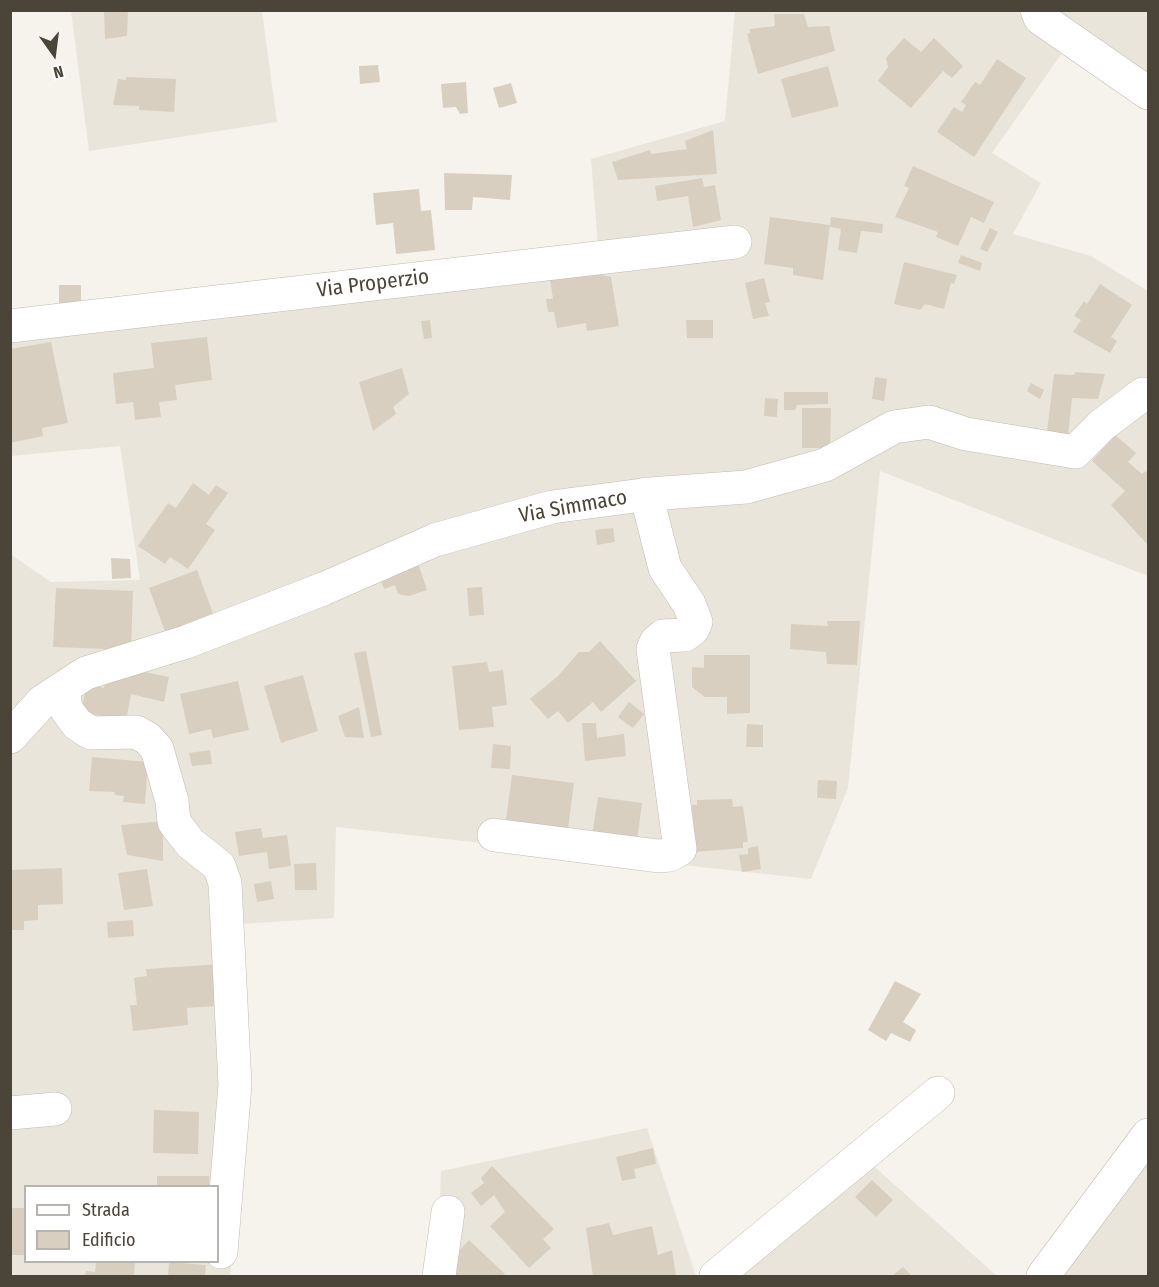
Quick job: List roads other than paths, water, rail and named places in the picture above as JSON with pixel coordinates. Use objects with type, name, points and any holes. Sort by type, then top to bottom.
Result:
[{"type":"street","points":[[1037,10],[1040,18],[1149,93]]},
{"type":"street","name":"Via Properzio","points":[[10,326],[735,242]]},
{"type":"street","name":"Via Simmaco","points":[[10,737],[43,701],[86,673],[186,642],[323,589],[435,540],[552,507],[646,494],[746,487],[825,465],[894,427],[929,422],[966,434],[1075,452],[1102,425],[1143,393],[1149,395]]},
{"type":"street","points":[[494,835],[658,856],[670,855],[680,849],[653,649],[656,642],[663,636],[685,634],[693,629],[696,622],[689,604],[665,568],[646,494]]},
{"type":"street","points":[[63,687],[66,709],[77,724],[91,732],[136,732],[147,738],[157,749],[172,801],[174,822],[190,843],[219,866],[225,883],[235,1085],[220,1252]]},
{"type":"street","points":[[716,1276],[938,1093]]},
{"type":"street","points":[[10,1113],[55,1109]]},
{"type":"street","points":[[1043,1276],[1149,1136]]},
{"type":"street","points":[[439,1276],[448,1212]]}]
